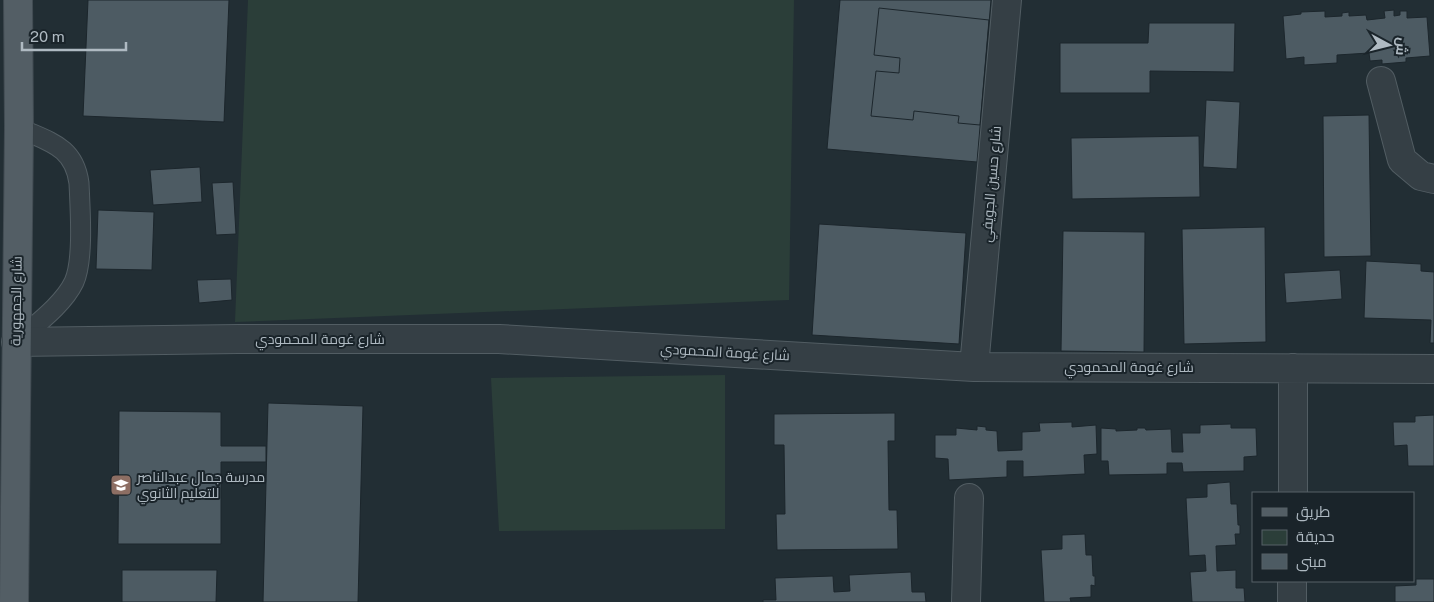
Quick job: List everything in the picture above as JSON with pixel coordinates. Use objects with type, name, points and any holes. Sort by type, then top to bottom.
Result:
[{"type":"main road","name":"شارع الجمهورية","points":[[14,602],[19,128],[18,0]]},
{"type":"street","name":"شارع حسين الجويفي","points":[[974,367],[1007,0]]},
{"type":"street","points":[[1381,81],[1402,160],[1421,176],[1434,179]]},
{"type":"street","name":"شارع غومة المحمودي","points":[[16,342],[238,339],[499,339],[974,367],[1434,368]]},
{"type":"street","points":[[1293,492],[1294,368]]},
{"type":"street","points":[[966,602],[969,498]]},
{"type":"street","points":[[1292,582],[1292,602]]},
{"type":"lane","points":[[16,342],[66,294],[74,281],[80,251],[80,182],[74,162],[59,147],[19,128]]},
{"type":"green space","points":[[248,0],[794,0],[789,300],[235,322]]},
{"type":"green space","points":[[725,375],[725,529],[499,531],[491,378]]},
{"type":"building","points":[[88,0],[229,0],[224,122],[83,116]]},
{"type":"building","points":[[840,0],[991,0],[977,162],[827,149]]},
{"type":"building","points":[[879,8],[989,20],[980,125],[958,123],[959,116],[914,111],[913,120],[871,116],[876,71],[899,73],[900,58],[874,55]]},
{"type":"building","points":[[1394,10],[1394,16],[1400,15],[1400,11],[1407,11],[1407,18],[1427,17],[1430,56],[1406,58],[1406,62],[1382,64],[1382,60],[1370,61],[1369,53],[1337,55],[1337,63],[1304,65],[1304,57],[1286,59],[1283,16],[1301,14],[1301,12],[1325,11],[1325,17],[1342,16],[1342,13],[1349,12],[1349,16],[1366,15],[1367,20],[1385,18],[1384,11]]},
{"type":"building","points":[[1149,23],[1235,23],[1234,72],[1150,71],[1150,93],[1060,93],[1060,43],[1148,43]]},
{"type":"building","points":[[1206,100],[1240,102],[1237,169],[1203,167]]},
{"type":"building","points":[[1369,115],[1371,256],[1324,257],[1323,116]]},
{"type":"building","points":[[1199,136],[1200,197],[1072,199],[1071,138]]},
{"type":"building","points":[[200,167],[202,202],[153,205],[150,170]]},
{"type":"building","points":[[233,182],[236,234],[216,235],[212,183]]},
{"type":"building","points":[[98,210],[154,212],[152,270],[96,269]]},
{"type":"building","points":[[819,224],[966,233],[959,344],[812,335]]},
{"type":"building","points":[[1265,227],[1266,342],[1184,344],[1182,229]]},
{"type":"building","points":[[1063,231],[1145,232],[1144,352],[1061,351]]},
{"type":"building","points":[[1366,261],[1421,264],[1421,271],[1434,272],[1434,343],[1430,343],[1431,320],[1364,318]]},
{"type":"building","points":[[1340,270],[1342,299],[1286,303],[1284,273]]},
{"type":"building","points":[[231,279],[232,300],[199,303],[197,280]]},
{"type":"building","points":[[268,403],[363,406],[358,602],[263,602]]},
{"type":"building","points":[[119,411],[221,412],[221,446],[266,446],[266,462],[221,462],[221,544],[118,544]]},
{"type":"building","points":[[895,413],[895,441],[888,441],[889,510],[897,510],[898,549],[777,550],[776,514],[785,514],[784,445],[774,445],[774,414]]},
{"type":"building","points":[[1434,415],[1434,466],[1408,466],[1407,445],[1394,446],[1393,422],[1415,422],[1415,416]]},
{"type":"building","points":[[1072,422],[1072,427],[1096,425],[1097,454],[1084,455],[1085,474],[1023,477],[1023,461],[1007,461],[1007,477],[949,480],[948,459],[935,458],[935,435],[956,435],[956,428],[977,430],[977,426],[986,427],[986,430],[997,431],[998,451],[1022,450],[1022,432],[1040,431],[1039,423]]},
{"type":"building","points":[[1231,424],[1231,428],[1256,428],[1257,456],[1244,457],[1244,471],[1183,472],[1182,463],[1167,463],[1167,474],[1109,475],[1108,461],[1101,461],[1101,428],[1116,429],[1116,431],[1137,430],[1137,428],[1145,428],[1146,430],[1171,429],[1172,452],[1183,452],[1182,433],[1200,433],[1200,425]]},
{"type":"building","points":[[1230,482],[1231,504],[1237,504],[1240,534],[1235,534],[1236,545],[1216,546],[1217,571],[1236,570],[1236,588],[1244,588],[1245,602],[1192,602],[1190,572],[1206,571],[1205,555],[1189,556],[1186,498],[1207,497],[1207,484]]},
{"type":"building","points":[[1085,534],[1086,555],[1092,555],[1093,576],[1095,576],[1095,586],[1091,585],[1091,597],[1070,598],[1071,602],[1044,602],[1041,550],[1062,549],[1062,535]]},
{"type":"building","points":[[122,570],[217,570],[216,602],[122,602]]},
{"type":"building","points":[[911,572],[912,592],[925,592],[926,602],[763,602],[763,600],[776,600],[775,578],[833,576],[834,592],[850,591],[849,575]]},
{"type":"building","points":[[1416,579],[1434,579],[1434,602],[1395,602],[1395,586],[1416,585]]},
{"type":"place","name":"مدرسة جمال عبدالناصر للتعليم الثانوي","points":[[121,485]]}]
